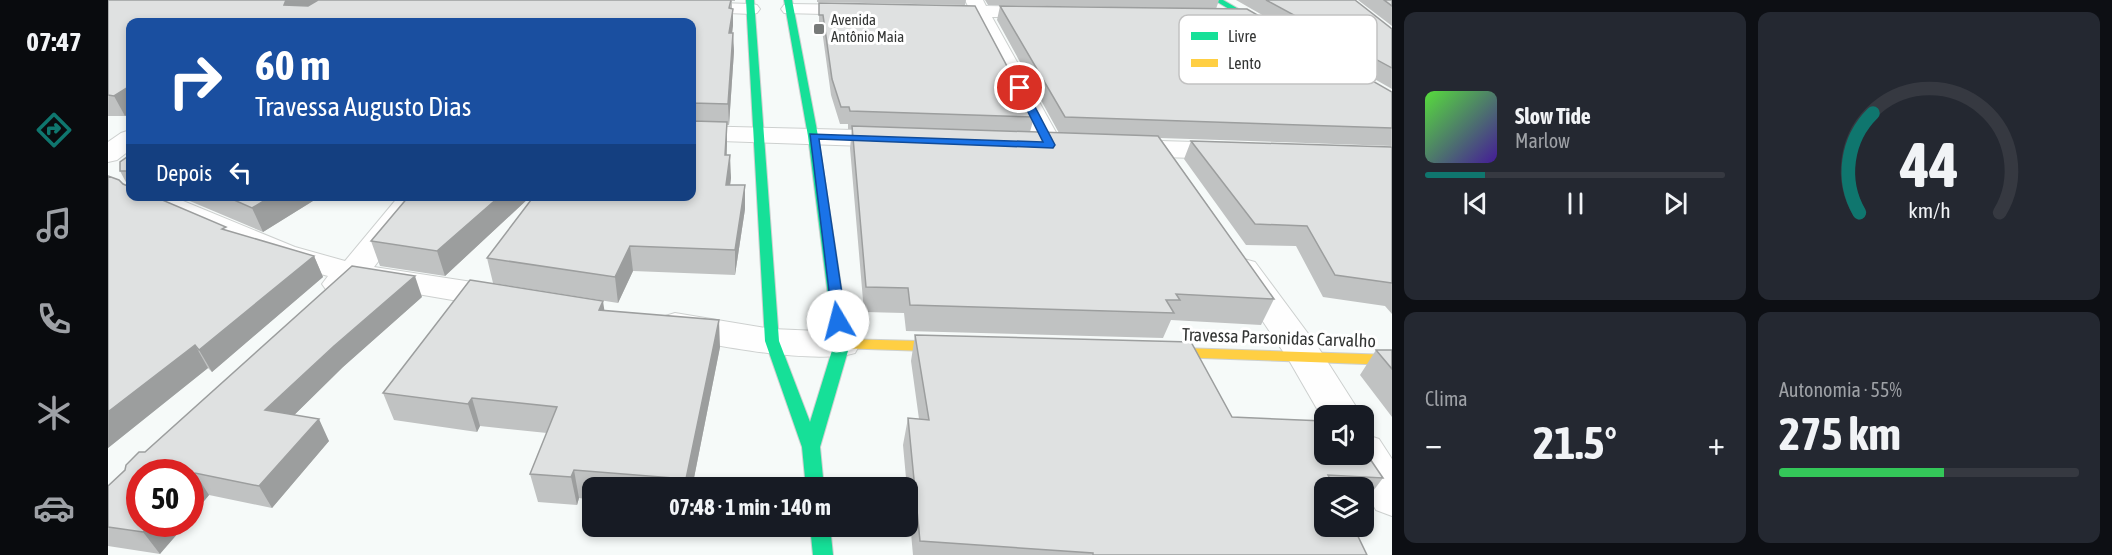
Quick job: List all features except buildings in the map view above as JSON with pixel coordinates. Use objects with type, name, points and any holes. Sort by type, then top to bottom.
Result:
[{"type":"main road","points":[[751,4],[772,341],[811,447],[814,477]]},
{"type":"main road","points":[[789,4],[813,136],[842,344],[811,447]]},
{"type":"main road","points":[[842,344],[972,347]]},
{"type":"main road","name":"Travessa Parsonidas Carvalho","points":[[1139,352],[1392,360]]},
{"type":"main road","points":[[821,537],[823,555]]},
{"type":"street","points":[[669,7],[751,4]]},
{"type":"street","points":[[789,4],[885,10]]},
{"type":"street","points":[[978,6],[1049,145]]},
{"type":"street","points":[[909,10],[978,6],[1062,13]]},
{"type":"street","points":[[1216,8],[1241,15]]},
{"type":"street","points":[[696,133],[920,140]]},
{"type":"street","points":[[108,154],[126,141]]},
{"type":"street","points":[[1105,147],[1253,152]]},
{"type":"street","points":[[1160,150],[1180,178]]},
{"type":"street","points":[[157,201],[284,254],[351,273],[538,303]]},
{"type":"street","points":[[317,304],[351,273],[410,201]]},
{"type":"street","points":[[1226,243],[1305,356],[1335,405]]},
{"type":"street","points":[[643,320],[772,341],[842,344]]},
{"type":"street","points":[[1373,465],[1392,497]]},
{"type":"traffic: fast","points":[[750,0],[772,341],[811,447],[814,477]]},
{"type":"traffic: fast","points":[[788,0],[813,136],[842,344],[811,447]]},
{"type":"traffic: fast","points":[[1218,0],[1244,15]]},
{"type":"traffic: fast","points":[[821,537],[823,555]]},
{"type":"traffic: slow","points":[[842,344],[957,347]]},
{"type":"traffic: slow","points":[[1152,352],[1392,360]]},
{"type":"place","name":"Avenida Antônio Maia","points":[[819,29]]},
{"type":"route","points":[[838,321],[813,136],[1050,145],[1020,88]]}]
